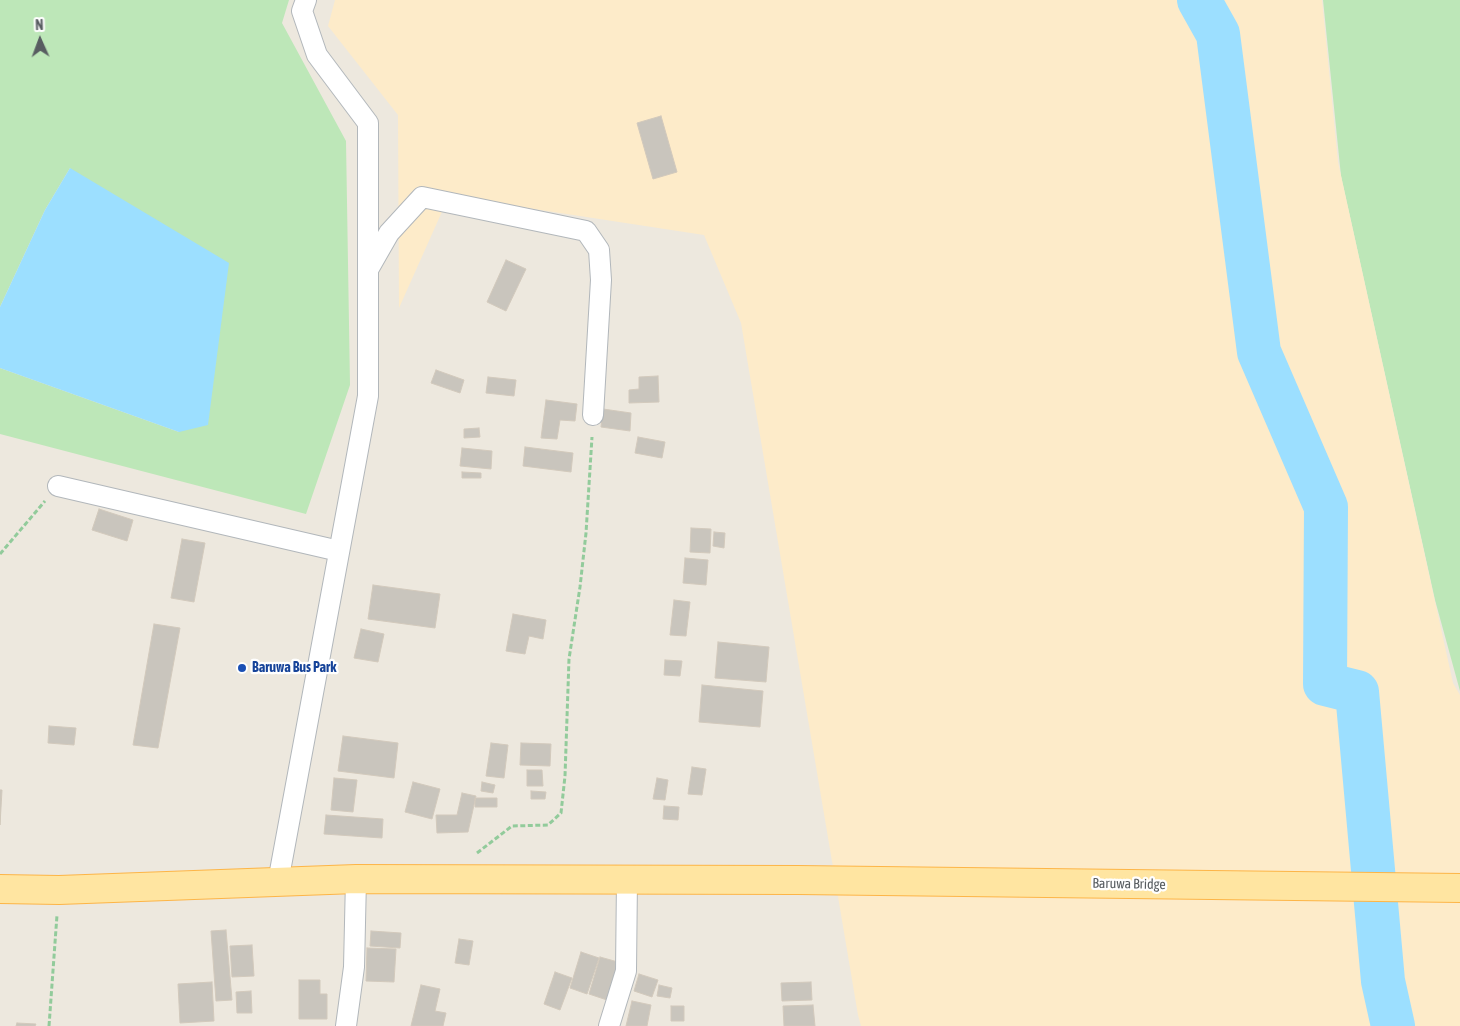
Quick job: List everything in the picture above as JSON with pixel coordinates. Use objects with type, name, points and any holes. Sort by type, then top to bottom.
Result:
[{"type":"main road","name":"Baruwa Bridge","points":[[0,888],[59,890],[356,879],[627,879],[1460,888]]},
{"type":"street","points":[[278,882],[368,396],[368,123],[318,55],[302,11],[306,0]]},
{"type":"street","points":[[368,270],[389,233],[422,197],[586,231],[599,250],[601,280],[593,415]]},
{"type":"street","points":[[58,486],[340,551]]},
{"type":"street","points":[[346,1026],[354,967],[356,879]]},
{"type":"street","points":[[609,1026],[626,971],[627,879]]},
{"type":"path","points":[[446,879],[512,826],[548,826],[561,813],[565,776],[569,659],[586,533],[592,464],[593,415]]},
{"type":"path","points":[[0,554],[58,486]]},
{"type":"path","points":[[49,1026],[59,890]]},
{"type":"green space","points":[[0,0],[289,0],[282,23],[346,141],[350,385],[306,514],[0,434],[0,368],[179,432],[70,168],[45,210],[0,307]]},
{"type":"green space","points":[[1323,0],[1460,0],[1460,691],[1435,600],[1341,176]]},
{"type":"sand","points":[[335,0],[1322,0],[1338,162],[1453,683],[1460,695],[1460,1026],[861,1026],[741,323],[704,235],[449,196],[399,308],[398,115],[328,26]]},
{"type":"water","points":[[70,168],[229,263],[208,425],[179,432],[0,368],[0,307],[45,210]]},
{"type":"building","points":[[661,116],[677,172],[653,179],[637,123]]},
{"type":"building","points":[[506,260],[526,269],[506,311],[487,302]]},
{"type":"building","points":[[436,370],[464,380],[460,393],[431,383]]},
{"type":"building","points":[[658,376],[659,402],[629,403],[629,390],[639,389],[639,377]]},
{"type":"building","points":[[488,377],[516,380],[514,396],[486,393]]},
{"type":"building","points":[[546,400],[577,404],[575,421],[560,420],[557,439],[541,438]]},
{"type":"building","points":[[603,409],[631,413],[630,431],[601,427]]},
{"type":"building","points":[[479,428],[480,437],[464,438],[464,429]]},
{"type":"building","points":[[638,437],[665,442],[662,458],[635,453]]},
{"type":"building","points":[[525,447],[573,453],[571,472],[523,466]]},
{"type":"building","points":[[462,448],[492,451],[491,469],[460,466]]},
{"type":"building","points":[[462,472],[481,473],[481,478],[462,478]]},
{"type":"building","points":[[99,509],[133,520],[127,541],[92,530]]},
{"type":"building","points":[[691,528],[711,529],[710,553],[690,552]]},
{"type":"building","points":[[714,532],[725,533],[724,548],[713,546]]},
{"type":"building","points":[[182,539],[205,543],[194,602],[171,598]]},
{"type":"building","points":[[685,558],[708,560],[706,585],[683,583]]},
{"type":"building","points":[[373,585],[440,594],[435,628],[368,619]]},
{"type":"building","points":[[674,600],[690,602],[686,636],[670,635]]},
{"type":"building","points":[[513,614],[546,620],[543,639],[529,636],[525,654],[506,651]]},
{"type":"building","points":[[154,624],[180,628],[158,748],[133,745]]},
{"type":"building","points":[[361,629],[384,634],[378,662],[354,658]]},
{"type":"building","points":[[718,642],[769,647],[766,682],[715,678]]},
{"type":"building","points":[[665,660],[682,661],[680,676],[664,675]]},
{"type":"building","points":[[702,685],[763,691],[760,727],[699,722]]},
{"type":"building","points":[[49,726],[76,728],[74,745],[48,743]]},
{"type":"building","points":[[343,736],[398,743],[394,778],[338,771]]},
{"type":"building","points":[[491,743],[508,745],[504,778],[486,776]]},
{"type":"building","points":[[521,743],[551,744],[550,766],[520,765]]},
{"type":"building","points":[[692,767],[706,769],[702,795],[688,794]]},
{"type":"building","points":[[527,770],[542,770],[543,786],[527,786]]},
{"type":"building","points":[[334,778],[357,780],[353,812],[331,810]]},
{"type":"building","points":[[657,778],[668,780],[665,800],[653,799]]},
{"type":"building","points":[[413,782],[440,789],[432,819],[405,812]]},
{"type":"building","points":[[482,782],[495,785],[493,793],[481,791]]},
{"type":"building","points":[[0,790],[2,790],[0,825]]},
{"type":"building","points":[[531,791],[546,792],[545,799],[531,799]]},
{"type":"building","points":[[462,793],[476,796],[468,832],[437,833],[436,815],[457,815]]},
{"type":"building","points":[[475,798],[497,798],[497,807],[475,807]]},
{"type":"building","points":[[664,806],[679,807],[678,820],[663,819]]},
{"type":"building","points":[[326,815],[383,819],[382,838],[324,834]]},
{"type":"building","points":[[226,930],[232,1000],[216,1001],[211,931]]},
{"type":"building","points":[[371,931],[401,933],[400,948],[370,946]]},
{"type":"building","points":[[459,939],[473,941],[469,965],[455,963]]},
{"type":"building","points":[[252,945],[254,976],[232,977],[230,946]]},
{"type":"building","points":[[367,948],[396,949],[394,982],[366,981]]},
{"type":"building","points":[[581,952],[599,958],[587,994],[570,988]]},
{"type":"building","points":[[600,957],[618,962],[607,1000],[589,994]]},
{"type":"building","points":[[555,972],[572,978],[560,1010],[544,1004]]},
{"type":"building","points":[[639,974],[658,980],[652,997],[634,991]]},
{"type":"building","points":[[299,980],[320,980],[320,994],[327,994],[327,1019],[299,1019]]},
{"type":"building","points":[[212,982],[214,1021],[180,1023],[178,984]]},
{"type":"building","points":[[811,982],[812,1000],[782,1001],[781,983]]},
{"type":"building","points":[[421,985],[440,989],[435,1011],[446,1013],[443,1026],[411,1026]]},
{"type":"building","points":[[659,985],[672,988],[670,998],[657,996]]},
{"type":"building","points":[[251,991],[252,1013],[237,1013],[236,992]]},
{"type":"building","points":[[632,1001],[651,1005],[647,1026],[626,1026]]},
{"type":"building","points":[[813,1005],[815,1026],[784,1026],[783,1006]]},
{"type":"building","points":[[671,1006],[684,1006],[684,1021],[671,1021]]},
{"type":"building","points":[[17,1023],[36,1024],[35,1026],[16,1026]]},
{"type":"waterway","points":[[1199,0],[1218,34],[1259,352],[1326,507],[1325,684],[1357,692],[1383,981],[1393,1026]]},
{"type":"place","name":"Baruwa Bus Park","points":[[242,668]]}]
